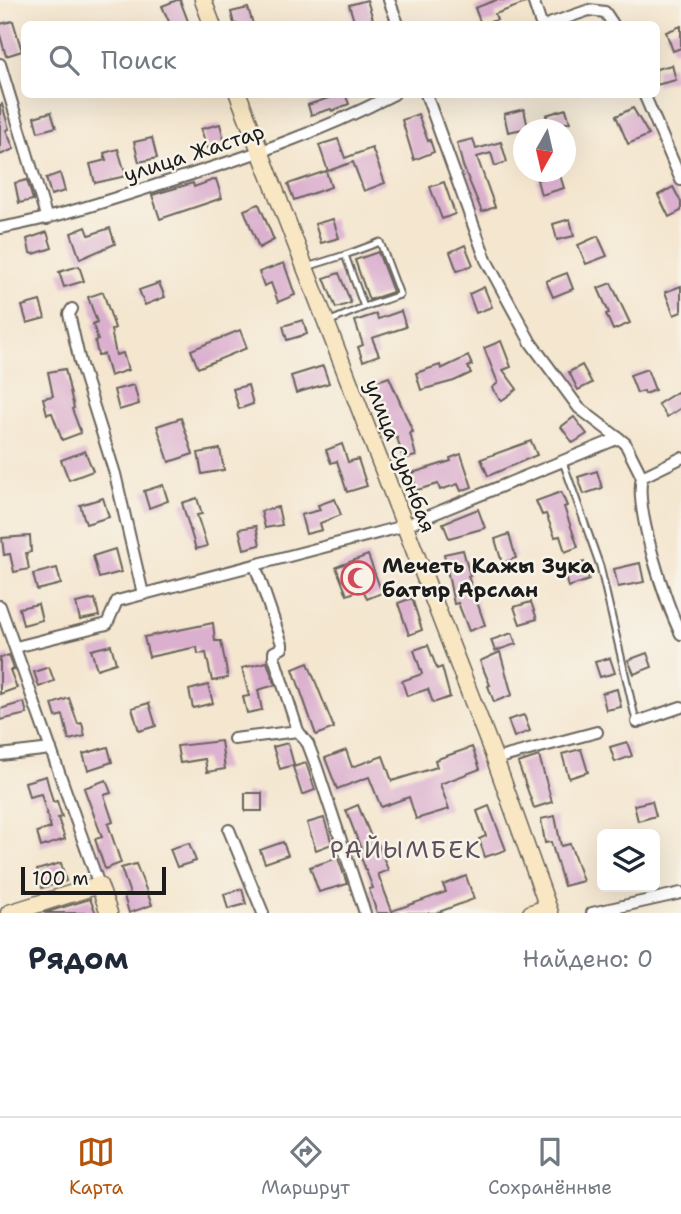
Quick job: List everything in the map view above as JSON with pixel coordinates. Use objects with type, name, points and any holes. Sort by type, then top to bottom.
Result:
[{"type":"main road","points":[[203,0],[211,21]]},
{"type":"main road","name":"улица Суюнбая","points":[[239,98],[495,759],[549,910]]},
{"type":"main road","points":[[9,913],[99,885],[108,913]]},
{"type":"main road","points":[[531,913],[549,910]]},
{"type":"street","points":[[388,0],[397,21]]},
{"type":"street","points":[[533,0],[540,21]]},
{"type":"street","points":[[579,0],[583,12]]},
{"type":"street","points":[[558,21],[589,10],[605,12],[611,21]]},
{"type":"street","points":[[0,64],[47,219]]},
{"type":"street","name":"улица Жастар","points":[[0,228],[47,219],[259,154],[343,121],[386,98]]},
{"type":"street","points":[[427,98],[486,260],[531,343],[579,408],[625,443],[642,478],[640,495],[660,582],[670,613],[681,634]]},
{"type":"street","points":[[645,98],[681,180]]},
{"type":"street","points":[[72,309],[69,314],[80,362],[108,448],[143,594]]},
{"type":"street","points":[[16,647],[107,624],[117,601],[404,526],[619,438]]},
{"type":"street","points":[[642,478],[681,458]]},
{"type":"street","points":[[255,565],[282,644],[282,648],[274,652],[274,657],[298,731],[308,744],[317,768],[365,913]]},
{"type":"street","points":[[0,606],[99,885]]},
{"type":"street","points":[[636,722],[681,707]]},
{"type":"street","points":[[234,738],[298,731]]},
{"type":"street","points":[[495,759],[597,732]]},
{"type":"street","points":[[0,755],[51,749]]},
{"type":"street","points":[[229,830],[262,913]]},
{"type":"street","points":[[592,913],[681,893]]},
{"type":"lane","points":[[304,269],[380,242],[400,295],[325,323]]},
{"type":"lane","points":[[345,255],[364,307]]},
{"type":"lane","points":[[563,462],[600,566],[636,722]]},
{"type":"building","points":[[180,0],[188,21],[169,21],[162,6]]},
{"type":"building","points":[[367,0],[373,19],[354,21],[349,5]]},
{"type":"building","points":[[496,0],[525,0],[526,3],[495,14],[497,20],[493,21],[480,21],[475,8]]},
{"type":"building","points":[[248,8],[252,21],[233,21],[231,12]]},
{"type":"building","points":[[13,21],[21,51],[6,56],[0,24]]},
{"type":"building","points":[[681,26],[681,48],[673,51],[666,32]]},
{"type":"building","points":[[672,65],[676,80],[660,84],[660,68]]},
{"type":"building","points":[[328,98],[347,98],[349,104],[311,115],[308,105]]},
{"type":"building","points":[[2,104],[9,129],[6,130],[14,149],[0,155],[0,105]]},
{"type":"building","points":[[633,108],[649,135],[628,144],[616,116]]},
{"type":"building","points":[[524,109],[526,119],[513,119],[513,131],[508,132],[504,114]]},
{"type":"building","points":[[566,109],[569,119],[547,119],[546,115]]},
{"type":"building","points":[[51,112],[56,127],[38,132],[34,117]]},
{"type":"building","points":[[418,114],[434,152],[414,160],[402,120]]},
{"type":"building","points":[[220,124],[225,143],[207,148],[201,129]]},
{"type":"building","points":[[152,138],[157,158],[139,162],[134,142]]},
{"type":"building","points":[[338,139],[345,158],[372,148],[385,183],[364,191],[353,162],[328,171],[319,145]]},
{"type":"building","points":[[473,139],[476,149],[501,142],[507,162],[495,166],[491,153],[477,157],[495,207],[482,212],[463,166],[457,143]]},
{"type":"building","points":[[118,149],[126,176],[95,183],[90,164],[106,160],[104,153]]},
{"type":"building","points":[[326,171],[331,187],[294,200],[288,184]]},
{"type":"building","points":[[60,173],[65,191],[51,195],[46,178]]},
{"type":"building","points":[[216,179],[222,198],[160,219],[152,195],[193,183],[194,187]]},
{"type":"building","points":[[27,180],[33,200],[19,203],[15,183]]},
{"type":"building","points":[[444,182],[455,214],[442,219],[430,187]]},
{"type":"building","points":[[538,182],[562,182],[564,188],[541,195]]},
{"type":"building","points":[[673,187],[681,202],[681,211],[669,217],[658,195]]},
{"type":"building","points":[[259,204],[274,240],[259,248],[244,210]]},
{"type":"building","points":[[333,219],[339,238],[321,243],[315,224]]},
{"type":"building","points":[[570,219],[574,236],[557,240],[553,224]]},
{"type":"building","points":[[86,227],[89,235],[110,228],[115,244],[80,259],[71,233]]},
{"type":"building","points":[[47,232],[52,248],[30,253],[27,239]]},
{"type":"building","points":[[598,236],[607,256],[586,264],[578,245]]},
{"type":"building","points":[[465,245],[473,265],[457,271],[450,252]]},
{"type":"building","points":[[378,252],[393,292],[369,300],[355,260]]},
{"type":"building","points":[[284,263],[295,295],[278,302],[271,283],[264,286],[259,272]]},
{"type":"building","points":[[79,266],[84,281],[64,287],[59,272]]},
{"type":"building","points":[[339,273],[351,303],[336,308],[324,278]]},
{"type":"building","points":[[567,273],[573,289],[553,297],[546,281]]},
{"type":"building","points":[[159,283],[165,297],[145,305],[139,290]]},
{"type":"building","points":[[611,283],[630,323],[613,330],[598,288]]},
{"type":"building","points":[[681,286],[681,312],[674,315],[665,292]]},
{"type":"building","points":[[484,287],[492,307],[476,313],[469,294]]},
{"type":"building","points":[[103,292],[115,328],[111,330],[116,355],[123,353],[128,370],[110,376],[104,354],[98,355],[95,341],[98,340],[93,324],[97,322],[88,297]]},
{"type":"building","points":[[40,301],[45,318],[27,323],[22,306]]},
{"type":"building","points":[[401,311],[406,327],[372,338],[379,355],[363,361],[358,347],[363,345],[355,321],[376,314],[378,319]]},
{"type":"building","points":[[303,320],[307,334],[287,340],[283,326]]},
{"type":"building","points":[[240,330],[247,348],[198,368],[191,350]]},
{"type":"building","points":[[501,341],[511,367],[503,370],[517,389],[501,401],[492,388],[498,383],[484,348]]},
{"type":"building","points":[[468,356],[472,365],[468,367],[471,373],[454,381],[421,390],[416,373],[440,365],[441,369]]},
{"type":"building","points":[[582,365],[592,383],[578,390],[569,372]]},
{"type":"building","points":[[323,366],[329,383],[296,393],[291,376]]},
{"type":"building","points":[[65,369],[74,408],[72,409],[81,433],[62,440],[52,413],[47,414],[43,398],[53,396],[48,372]]},
{"type":"building","points":[[647,369],[655,390],[645,394],[644,391],[637,393],[630,375]]},
{"type":"building","points":[[389,377],[413,432],[410,433],[416,456],[403,459],[397,437],[392,439],[379,409],[382,408],[372,383]]},
{"type":"building","points":[[134,385],[139,404],[119,410],[114,390]]},
{"type":"building","points":[[248,385],[253,404],[239,409],[233,389]]},
{"type":"building","points":[[677,392],[681,397],[681,408],[667,417],[658,404]]},
{"type":"building","points":[[574,417],[587,434],[573,443],[561,427]]},
{"type":"building","points":[[181,418],[193,454],[169,462],[157,426]]},
{"type":"building","points":[[531,441],[537,455],[488,476],[481,459]]},
{"type":"building","points":[[342,444],[348,462],[358,459],[367,486],[347,492],[337,461],[331,463],[326,450]]},
{"type":"building","points":[[220,449],[224,470],[202,474],[198,453]]},
{"type":"building","points":[[85,451],[93,471],[69,480],[61,460]]},
{"type":"building","points":[[461,454],[472,487],[461,491],[458,484],[440,490],[438,484],[417,490],[412,473],[451,461],[450,458]]},
{"type":"building","points":[[597,471],[602,488],[584,494],[578,477]]},
{"type":"building","points":[[163,485],[168,501],[149,508],[144,491]]},
{"type":"building","points":[[561,492],[578,547],[565,552],[560,536],[555,537],[546,514],[542,515],[536,501]]},
{"type":"building","points":[[103,498],[109,517],[86,524],[80,505]]},
{"type":"building","points":[[197,498],[202,514],[197,515],[207,546],[196,549],[182,503]]},
{"type":"building","points":[[335,499],[341,515],[320,523],[322,530],[306,534],[301,515],[320,510],[318,505]]},
{"type":"building","points":[[278,507],[282,525],[265,528],[261,511]]},
{"type":"building","points":[[478,509],[485,528],[449,538],[443,523]]},
{"type":"building","points":[[256,526],[260,545],[244,549],[239,529]]},
{"type":"building","points":[[509,534],[516,558],[502,563],[495,539]]},
{"type":"building","points":[[30,536],[31,552],[26,553],[29,569],[14,572],[10,554],[4,555],[2,538]]},
{"type":"building","points":[[115,549],[121,572],[99,578],[93,556]]},
{"type":"building","points":[[463,550],[468,576],[485,625],[469,631],[458,603],[454,604],[444,554]]},
{"type":"building","name":"Мечеть Кажы Зука батыр Арслан","points":[[368,555],[382,593],[367,599],[363,589],[347,595],[336,567]]},
{"type":"building","points":[[584,562],[589,580],[568,587],[563,569]]},
{"type":"building","points":[[640,563],[644,582],[618,587],[614,569]]},
{"type":"building","points":[[57,568],[61,584],[37,590],[33,574]]},
{"type":"building","points":[[412,598],[422,630],[409,635],[398,603]]},
{"type":"building","points":[[95,599],[99,616],[80,620],[76,603]]},
{"type":"building","points":[[531,602],[537,619],[520,624],[514,607]]},
{"type":"building","points":[[38,604],[42,620],[23,625],[19,608]]},
{"type":"building","points":[[213,623],[215,641],[221,641],[228,678],[212,681],[206,653],[198,654],[197,647],[149,657],[144,637]]},
{"type":"building","points":[[512,633],[516,644],[495,651],[491,640]]},
{"type":"building","points":[[111,645],[116,663],[97,669],[91,650]]},
{"type":"building","points":[[428,645],[437,669],[442,667],[450,697],[433,703],[428,689],[407,696],[402,681],[422,674],[414,650]]},
{"type":"building","points":[[500,652],[512,695],[494,702],[480,661]]},
{"type":"building","points":[[647,653],[652,667],[634,674],[628,660]]},
{"type":"building","points":[[9,655],[14,669],[10,670],[17,688],[0,694],[0,658]]},
{"type":"building","points":[[610,658],[615,673],[600,677],[595,662]]},
{"type":"building","points":[[267,662],[275,685],[258,690],[262,710],[247,713],[243,697],[249,696],[242,668]]},
{"type":"building","points":[[308,663],[334,728],[316,735],[293,669]]},
{"type":"building","points":[[49,667],[54,681],[39,687],[34,672]]},
{"type":"building","points":[[208,685],[213,703],[193,708],[189,690]]},
{"type":"building","points":[[617,689],[621,707],[606,710],[602,693]]},
{"type":"building","points":[[69,698],[78,724],[82,723],[85,736],[69,740],[63,715],[56,717],[52,704]]},
{"type":"building","points":[[24,702],[27,714],[0,720],[0,709]]},
{"type":"building","points":[[149,703],[156,726],[139,731],[132,708]]},
{"type":"building","points":[[524,715],[530,731],[514,737],[508,720]]},
{"type":"building","points":[[221,741],[225,769],[207,772],[205,759],[180,763],[177,746]]},
{"type":"building","points":[[627,742],[632,756],[615,762],[610,747]]},
{"type":"building","points":[[288,743],[294,765],[280,769],[273,747]]},
{"type":"building","points":[[108,747],[112,762],[88,770],[83,754]]},
{"type":"building","points":[[472,747],[480,769],[440,784],[449,809],[416,819],[409,797],[381,807],[369,777],[337,789],[325,758],[346,750],[352,767],[383,756],[392,781],[437,767],[435,760]]},
{"type":"building","points":[[581,749],[588,772],[569,778],[562,754]]},
{"type":"building","points":[[539,756],[552,802],[534,808],[518,763]]},
{"type":"building","points":[[306,763],[315,790],[302,795],[293,767]]},
{"type":"building","points":[[46,776],[53,802],[57,801],[62,817],[58,818],[65,839],[41,847],[37,832],[51,828],[41,794],[29,797],[25,782]]},
{"type":"building","points":[[106,780],[111,793],[104,795],[113,822],[108,824],[121,863],[105,869],[95,839],[102,837],[84,788]]},
{"type":"building","points":[[245,793],[262,793],[262,811],[245,811]]},
{"type":"building","points":[[652,801],[656,816],[638,821],[634,805]]},
{"type":"building","points":[[358,805],[374,844],[378,843],[388,870],[378,874],[392,911],[446,892],[443,885],[466,876],[474,899],[436,913],[377,913],[369,889],[373,888],[346,810]]},
{"type":"building","points":[[489,806],[506,850],[485,857],[479,839],[486,836],[477,811]]},
{"type":"building","points":[[555,816],[561,846],[570,844],[583,881],[564,886],[551,842],[545,843],[541,819]]},
{"type":"building","points":[[324,818],[332,844],[316,850],[307,823]]},
{"type":"building","points":[[283,842],[288,855],[265,863],[260,850]]},
{"type":"building","points":[[189,843],[196,861],[177,867],[170,849]]},
{"type":"building","points":[[338,858],[347,884],[319,892],[310,867]]},
{"type":"building","points":[[61,863],[66,881],[42,888],[37,870]]},
{"type":"building","points":[[136,864],[152,905],[129,913],[124,896],[130,894],[121,868]]},
{"type":"building","points":[[242,889],[246,904],[228,909],[224,894]]},
{"type":"building","points":[[90,899],[96,913],[44,913]]},
{"type":"place","name":"Мечеть Кажы Зука батыр Арслан","points":[[358,578]]},
{"type":"district","name":"РАЙЫМБЕК","points":[[406,850]]}]
